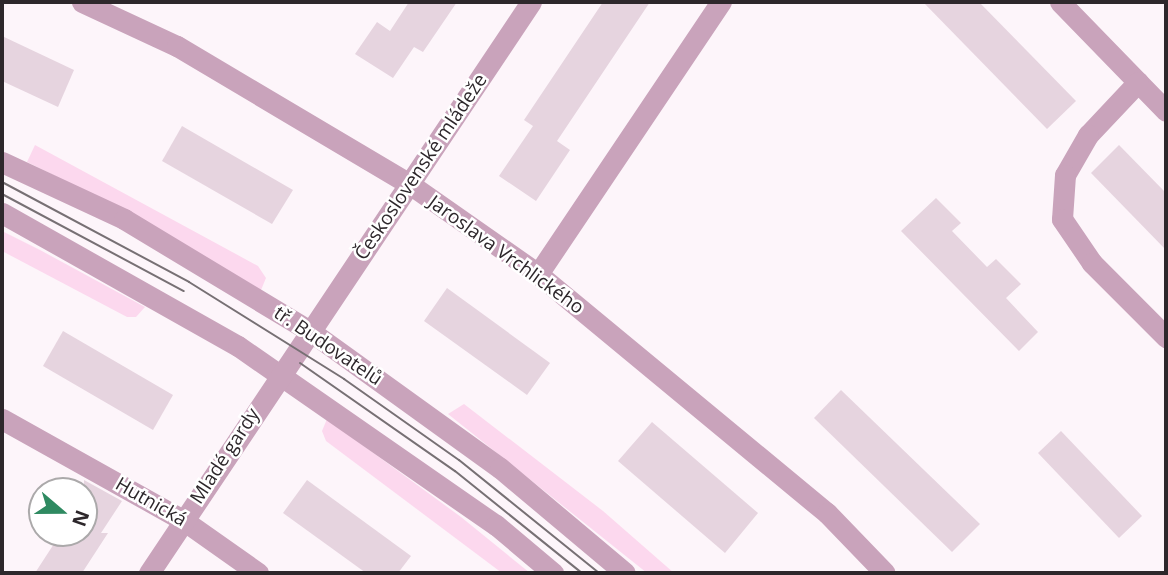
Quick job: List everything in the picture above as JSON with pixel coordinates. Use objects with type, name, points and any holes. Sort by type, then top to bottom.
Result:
[{"type":"street","name":"Jaroslava Vrchlického","points":[[82,2],[177,46],[411,185],[538,274],[827,513],[886,573]]},
{"type":"street","name":"Československé mládeže","points":[[278,375],[411,185],[531,2]]},
{"type":"street","points":[[538,274],[721,2]]},
{"type":"street","points":[[1060,2],[1166,111]]},
{"type":"street","points":[[1138,82],[1088,135],[1065,175],[1062,219],[1092,263],[1166,337]]},
{"type":"street","name":"tř. Budovatelů","points":[[2,162],[124,219],[310,331],[500,468],[625,573]]},
{"type":"street","points":[[2,214],[238,346],[496,525],[553,573]]},
{"type":"street","name":"Mladé gardy","points":[[149,573],[278,375]]},
{"type":"street","name":"Hutnická","points":[[2,419],[183,520],[258,573]]},
{"type":"shaded area","points":[[35,145],[258,266],[266,278],[261,290],[120,208],[27,162]]},
{"type":"shaded area","points":[[2,231],[145,307],[136,317],[127,317],[2,251]]},
{"type":"shaded area","points":[[464,404],[603,511],[674,573],[647,573],[448,414]]},
{"type":"shaded area","points":[[327,419],[461,517],[530,573],[502,573],[326,441],[322,431]]},
{"type":"building","points":[[409,2],[457,2],[423,52],[414,47],[393,78],[355,54],[377,22],[390,31]]},
{"type":"building","points":[[603,2],[650,2],[557,141],[570,150],[536,201],[499,176],[533,126],[524,120]]},
{"type":"building","points":[[923,2],[979,2],[1076,101],[1047,129]]},
{"type":"building","points":[[2,36],[74,70],[58,107],[2,81]]},
{"type":"building","points":[[182,126],[293,190],[272,224],[162,161]]},
{"type":"building","points":[[1119,145],[1166,193],[1166,250],[1091,173]]},
{"type":"building","points":[[936,198],[961,223],[952,231],[987,267],[996,259],[1021,284],[1006,298],[1038,332],[1019,351],[901,231]]},
{"type":"building","points":[[447,288],[550,363],[527,395],[424,321]]},
{"type":"building","points":[[63,331],[173,395],[153,430],[43,366]]},
{"type":"building","points":[[841,390],[980,524],[952,552],[814,418]]},
{"type":"building","points":[[652,422],[758,513],[725,553],[618,461]]},
{"type":"building","points":[[1061,431],[1142,516],[1119,538],[1038,453]]},
{"type":"building","points":[[307,480],[411,556],[398,573],[366,573],[283,513]]},
{"type":"building","points":[[98,488],[122,501],[101,533],[108,533],[82,573],[35,573],[52,547],[98,547]]},
{"type":"tram line","points":[[2,182],[189,282],[344,379],[459,460],[599,573]]},
{"type":"tram line","points":[[2,194],[184,291]]},
{"type":"tram line","points":[[300,363],[455,471],[582,573]]}]
